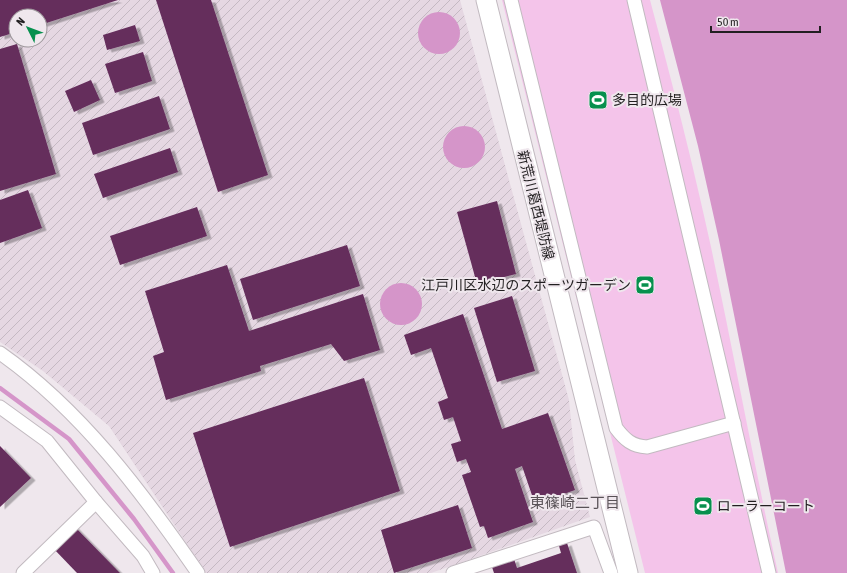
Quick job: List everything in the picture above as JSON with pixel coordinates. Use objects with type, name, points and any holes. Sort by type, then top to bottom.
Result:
[{"type":"main road","name":"新荒川葛西堤防線","points":[[486,0],[628,573]]},
{"type":"street","points":[[511,0],[616,428],[624,440],[637,446],[647,447],[734,423]]},
{"type":"street","points":[[634,0],[769,573]]},
{"type":"street","points":[[0,353],[21,368],[109,454],[163,523],[198,573]]},
{"type":"street","points":[[0,407],[47,441],[96,502],[143,556],[153,573]]},
{"type":"street","points":[[23,573],[96,502]]},
{"type":"street","points":[[453,573],[594,527],[612,573]]},
{"type":"shaded area","points":[[0,0],[460,0],[569,400],[575,460],[590,517],[431,573],[206,573],[109,426],[43,371],[0,342]]},
{"type":"shaded area","name":"江戸川区水辺のスポーツガーデン","points":[[502,0],[650,0],[682,123],[704,216],[778,573],[645,573]]},
{"type":"shaded area","points":[[660,0],[847,0],[847,573],[786,573],[719,240],[698,146]]},
{"type":"shaded area","points":[[439,12],[454,18],[460,33],[454,48],[439,54],[424,48],[418,33],[424,18]]},
{"type":"shaded area","points":[[464,126],[479,132],[485,147],[479,162],[464,168],[449,162],[443,147],[449,132]]},
{"type":"shaded area","points":[[401,283],[416,289],[422,304],[416,319],[401,325],[386,319],[380,304],[386,289]]},
{"type":"building","points":[[0,0],[118,0],[48,22],[48,8],[8,8],[8,34],[0,37]]},
{"type":"building","points":[[156,0],[211,0],[268,175],[218,192]]},
{"type":"building","points":[[135,25],[140,41],[107,50],[103,35]]},
{"type":"building","points":[[8,47],[8,48],[18,48],[56,174],[0,191],[0,49]]},
{"type":"building","points":[[143,52],[152,81],[115,93],[105,64]]},
{"type":"building","points":[[91,80],[100,100],[74,112],[65,91]]},
{"type":"building","points":[[159,96],[170,129],[93,155],[82,123]]},
{"type":"building","points":[[170,148],[178,172],[103,198],[94,174]]},
{"type":"building","points":[[28,190],[42,228],[0,243],[0,200]]},
{"type":"building","points":[[497,201],[516,274],[477,284],[457,212]]},
{"type":"building","points":[[197,207],[207,236],[120,265],[110,236]]},
{"type":"building","points":[[347,245],[360,286],[253,320],[240,279]]},
{"type":"building","points":[[227,265],[249,331],[363,294],[380,350],[344,361],[331,344],[260,366],[261,371],[166,400],[153,356],[164,352],[145,291]]},
{"type":"building","points":[[512,296],[535,371],[497,382],[474,308]]},
{"type":"building","points":[[463,314],[502,429],[548,413],[575,490],[535,504],[522,466],[515,469],[533,522],[488,538],[484,526],[480,527],[462,475],[471,472],[466,459],[457,462],[451,444],[461,441],[453,417],[444,420],[438,402],[448,398],[431,348],[411,355],[404,335]]},
{"type":"building","points":[[364,378],[400,491],[230,547],[193,433]]},
{"type":"building","points":[[0,446],[31,478],[0,507]]},
{"type":"building","points":[[458,505],[472,548],[394,573],[381,530]]},
{"type":"building","points":[[74,526],[120,573],[77,573],[53,548]]},
{"type":"building","points":[[567,543],[577,573],[494,573],[492,567],[514,559],[517,568],[561,553],[559,546]]},
{"type":"waterway","points":[[0,388],[69,439],[134,519],[173,573]]},
{"type":"place","name":"多目的広場","points":[[598,100]]},
{"type":"place","name":"江戸川区水辺のスポーツガーデン","points":[[645,285]]},
{"type":"place","name":"ローラーコート","points":[[703,506]]},
{"type":"district","name":"東篠崎二丁目","points":[[575,503]]}]
